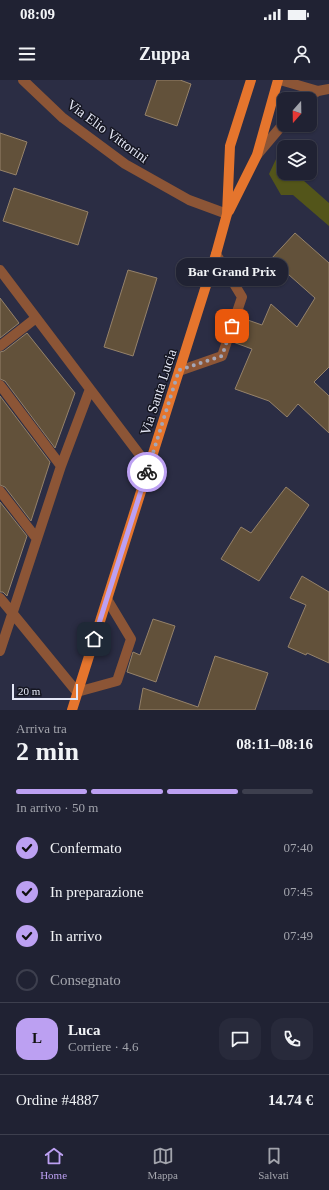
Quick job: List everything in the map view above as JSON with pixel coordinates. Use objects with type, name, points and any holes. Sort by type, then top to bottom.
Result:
[{"type":"main road","name":"Via Santa Lucia","points":[[72,710],[216,254],[227,214],[230,146],[251,80]]},
{"type":"main road","points":[[227,214],[257,155],[279,80]]},
{"type":"street","name":"Via Elio Vittorini","points":[[22,80],[63,118],[125,164],[189,200],[227,214]]},
{"type":"street","points":[[279,80],[318,91],[329,89]]},
{"type":"street","points":[[257,155],[277,131]]},
{"type":"street","points":[[179,370],[222,356],[242,297],[216,254]]},
{"type":"street","points":[[0,270],[149,467]]},
{"type":"street","points":[[0,346],[36,318]]},
{"type":"street","points":[[0,385],[61,466]]},
{"type":"street","points":[[0,651],[61,466],[90,389]]},
{"type":"street","points":[[0,491],[37,539]]},
{"type":"street","points":[[2,601],[77,692],[117,681],[131,639],[107,599]]},
{"type":"shaded area","points":[[277,157],[277,180],[303,180],[329,203],[329,226],[293,195],[281,195],[269,174]]},
{"type":"building","points":[[157,80],[180,80],[191,84],[177,126],[145,115]]},
{"type":"building","points":[[0,133],[27,142],[16,175],[0,170]]},
{"type":"building","points":[[14,188],[88,212],[78,245],[3,221]]},
{"type":"building","points":[[295,233],[329,263],[329,367],[314,382],[329,396],[329,433],[298,404],[287,417],[269,401],[235,389],[252,349],[233,342],[242,318],[262,325],[271,304],[297,327],[315,298],[271,259]]},
{"type":"building","points":[[128,270],[157,278],[133,356],[104,347]]},
{"type":"building","points":[[0,298],[19,323],[0,338]]},
{"type":"building","points":[[226,312],[230,313],[221,338],[216,336]]},
{"type":"building","points":[[27,333],[75,393],[55,448],[5,381],[0,379],[0,352],[4,351]]},
{"type":"building","points":[[0,396],[50,462],[31,521],[5,487],[0,485]]},
{"type":"building","points":[[286,487],[309,505],[259,581],[221,559],[241,527],[251,533]]},
{"type":"building","points":[[0,502],[27,536],[7,596],[3,592],[0,592]]},
{"type":"building","points":[[302,576],[329,592],[329,663],[307,653],[306,655],[288,647],[306,605],[290,598]]},
{"type":"building","points":[[153,619],[175,626],[156,682],[127,672],[133,652],[140,655]]},
{"type":"building","points":[[215,656],[268,673],[255,710],[139,710],[143,688],[198,707]]},
{"type":"way so far","points":[[147,472],[179,370],[222,356],[232,326]]},
{"type":"place","name":"Bar Grand Prix","points":[[232,326]]},
{"type":"route","points":[[94,639],[147,472]]}]
